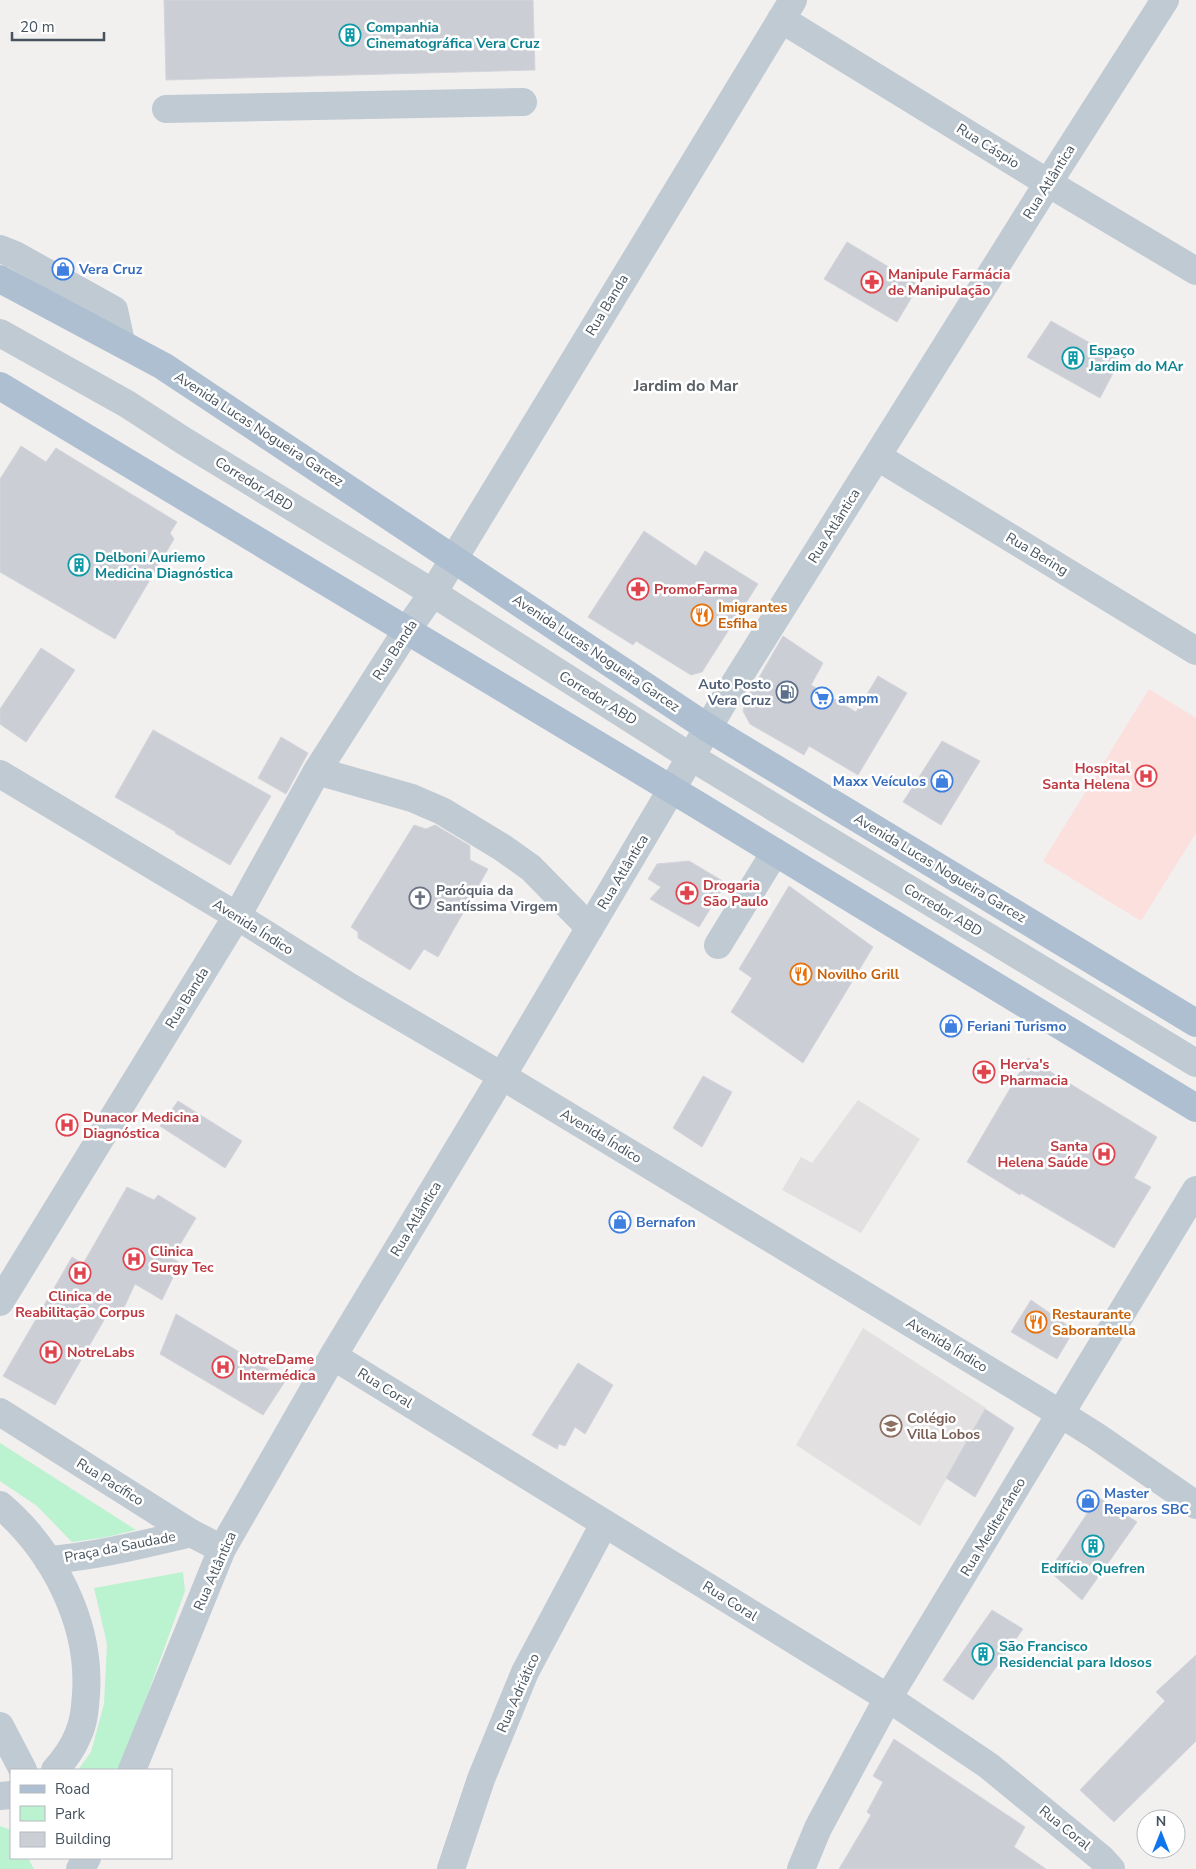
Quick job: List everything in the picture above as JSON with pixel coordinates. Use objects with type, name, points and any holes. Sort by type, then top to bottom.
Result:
[{"type":"main road","name":"Avenida Lucas Nogueira Garcez","points":[[0,279],[163,366],[708,728],[1196,1023]]},
{"type":"main road","points":[[0,386],[775,852],[1196,1108]]},
{"type":"street","name":"Rua Atlântica","points":[[132,1769],[222,1549],[333,1356],[502,1076],[708,728],[1048,183],[1165,0]]},
{"type":"street","name":"Rua Cáspio","points":[[787,9],[1048,183],[1196,271]]},
{"type":"street","name":"Rua Banda","points":[[0,1302],[237,916],[317,771],[454,558],[787,9]]},
{"type":"street","points":[[166,109],[523,102]]},
{"type":"street","points":[[0,249],[15,255],[114,310],[121,342]]},
{"type":"street","name":"Corredor ABD","points":[[0,333],[127,404],[433,592],[691,757],[1196,1063]]},
{"type":"street","name":"Rua Bering","points":[[878,457],[1196,651]]},
{"type":"street","points":[[317,771],[412,798],[442,811],[504,848],[530,868],[590,928]]},
{"type":"street","name":"Avenida Índico","points":[[0,774],[237,916],[350,987],[502,1076],[1061,1414],[1196,1505]]},
{"type":"street","points":[[718,945],[775,852]]},
{"type":"street","name":"Rua Mediterrâneo","points":[[801,1869],[818,1828],[888,1698],[1196,1190]]},
{"type":"street","name":"Rua Coral","points":[[333,1356],[888,1698],[989,1766],[1101,1858],[1111,1869]]},
{"type":"street","name":"Rua Pacífico","points":[[0,1412],[191,1533],[222,1549]]},
{"type":"street","name":"Praça da Saudade","points":[[0,1505],[32,1537],[48,1560],[72,1608],[82,1642],[87,1679],[85,1715],[78,1736],[56,1769]]},
{"type":"street","name":"Rua Adriático","points":[[451,1869],[481,1779],[525,1672],[604,1524]]},
{"type":"street","name":"Praça da Saudade","points":[[48,1560],[136,1546],[191,1533]]},
{"type":"street","points":[[0,1726],[22,1769]]},
{"type":"street","points":[[78,1869],[86,1859]]},
{"type":"shaded area","name":"Hospital Santa Helena","points":[[1149,689],[1196,718],[1196,833],[1141,921],[1043,861]]},
{"type":"shaded area","points":[[858,1100],[920,1139],[861,1233],[782,1190],[801,1157],[812,1163]]},
{"type":"shaded area","name":"Colégio Villa Lobos","points":[[863,1328],[986,1408],[920,1526],[796,1445]]},
{"type":"green space","points":[[0,1443],[136,1530],[107,1537],[72,1542],[37,1506],[0,1481]]},
{"type":"green space","points":[[183,1572],[185,1591],[120,1769],[79,1769],[91,1752],[104,1704],[107,1644],[94,1588]]},
{"type":"green space","points":[[0,1826],[10,1830],[10,1859],[29,1859],[34,1869],[0,1869]]},
{"type":"building","name":"Companhia Cinematográfica Vera Cruz","points":[[164,0],[533,0],[535,70],[166,80]]},
{"type":"building","name":"Manipule Farmácia de Manipulação","points":[[847,242],[919,285],[897,322],[824,279]]},
{"type":"building","name":"Espaço Jardim do MAr","points":[[1051,321],[1120,360],[1100,398],[1027,357]]},
{"type":"building","name":"Delboni Auriemo Medicina Diagnóstica","points":[[21,446],[46,462],[56,448],[177,522],[170,533],[174,539],[115,639],[0,572],[0,479]]},
{"type":"building","points":[[644,531],[696,566],[705,551],[758,584],[702,672],[691,675],[636,641],[633,645],[588,617]]},
{"type":"building","points":[[783,636],[823,663],[811,685],[856,712],[878,676],[907,693],[858,775],[809,746],[804,755],[750,724],[743,711],[746,700]]},
{"type":"building","points":[[41,648],[75,670],[26,742],[0,724],[0,709]]},
{"type":"building","points":[[153,730],[271,796],[230,865],[115,797]]},
{"type":"building","points":[[281,737],[308,753],[286,794],[258,778]]},
{"type":"building","name":"Maxx Veículos","points":[[942,741],[980,761],[941,825],[903,802]]},
{"type":"building","name":"Paróquia da Santíssima Virgem","points":[[414,825],[426,829],[435,825],[470,846],[470,860],[488,869],[438,957],[424,949],[410,970],[358,938],[358,932],[351,927]]},
{"type":"building","name":"Drogaria São Paulo","points":[[689,861],[726,883],[699,927],[650,899],[661,887],[648,879],[657,864]]},
{"type":"building","name":"Novilho Grill","points":[[789,886],[873,947],[803,1063],[731,1012],[752,978],[739,969]]},
{"type":"building","name":"Santa Helena Saúde","points":[[1028,1058],[1157,1137],[1134,1178],[1151,1187],[1114,1248],[1021,1193],[1020,1195],[967,1162]]},
{"type":"building","points":[[703,1076],[732,1092],[702,1147],[673,1128]]},
{"type":"building","points":[[178,1101],[242,1141],[225,1168],[160,1126]]},
{"type":"building","points":[[127,1187],[154,1200],[158,1195],[196,1218],[172,1258],[180,1263],[162,1300],[135,1284],[121,1314],[111,1308],[55,1405],[3,1376],[72,1257],[83,1264]]},
{"type":"building","points":[[1031,1300],[1074,1330],[1057,1359],[1011,1332]]},
{"type":"building","name":"NotreDame Intermédica","points":[[176,1314],[286,1380],[263,1415],[160,1354]]},
{"type":"building","points":[[578,1363],[613,1385],[585,1434],[575,1427],[565,1446],[559,1444],[557,1449],[532,1435]]},
{"type":"building","points":[[985,1409],[1014,1428],[975,1497],[946,1478]]},
{"type":"building","name":"Edifício Quefren","points":[[1098,1497],[1137,1522],[1082,1600],[1049,1571]]},
{"type":"building","name":"São Francisco Residencial para Idosos","points":[[992,1610],[1023,1629],[973,1700],[943,1680]]},
{"type":"building","points":[[1196,1655],[1196,1741],[1114,1822],[1080,1790],[1165,1701],[1156,1692]]},
{"type":"building","points":[[894,1739],[1025,1827],[1014,1847],[1046,1869],[839,1869],[871,1815],[867,1812],[883,1782],[873,1776]]},
{"type":"place","name":"Companhia Cinematográfica Vera Cruz","points":[[350,35]]},
{"type":"place","name":"Vera Cruz","points":[[63,269]]},
{"type":"place","name":"Manipule Farmácia de Manipulação","points":[[872,282]]},
{"type":"place","name":"Espaço Jardim do MAr","points":[[1073,358]]},
{"type":"place","name":"Delboni Auriemo Medicina Diagnóstica","points":[[79,565]]},
{"type":"place","name":"PromoFarma","points":[[638,589]]},
{"type":"place","name":"Imigrantes Esfiha","points":[[702,615]]},
{"type":"place","name":"Auto Posto Vera Cruz","points":[[787,692]]},
{"type":"place","name":"ampm","points":[[822,698]]},
{"type":"place","name":"Hospital Santa Helena","points":[[1146,776]]},
{"type":"place","name":"Maxx Veículos","points":[[942,781]]},
{"type":"place","name":"Drogaria São Paulo","points":[[687,893]]},
{"type":"place","name":"Paróquia da Santíssima Virgem","points":[[420,898]]},
{"type":"place","name":"Novilho Grill","points":[[801,974]]},
{"type":"place","name":"Feriani Turismo","points":[[951,1026]]},
{"type":"place","name":"Herva's Pharmacia","points":[[984,1072]]},
{"type":"place","name":"Dunacor Medicina Diagnóstica","points":[[67,1125]]},
{"type":"place","name":"Santa Helena Saúde","points":[[1104,1154]]},
{"type":"place","name":"Bernafon","points":[[620,1222]]},
{"type":"place","name":"Clinica Surgy Tec","points":[[134,1259]]},
{"type":"place","name":"Clinica de Reabilitação Corpus","points":[[80,1273]]},
{"type":"place","name":"Restaurante Saborantella","points":[[1036,1322]]},
{"type":"place","name":"NotreLabs","points":[[51,1352]]},
{"type":"place","name":"NotreDame Intermédica","points":[[223,1367]]},
{"type":"place","name":"Colégio Villa Lobos","points":[[891,1426]]},
{"type":"place","name":"Master Reparos SBC","points":[[1088,1501]]},
{"type":"place","name":"Edifício Quefren","points":[[1093,1546]]},
{"type":"place","name":"São Francisco Residencial para Idosos","points":[[983,1654]]},
{"type":"district","name":"Jardim do Mar","points":[[686,386]]}]
